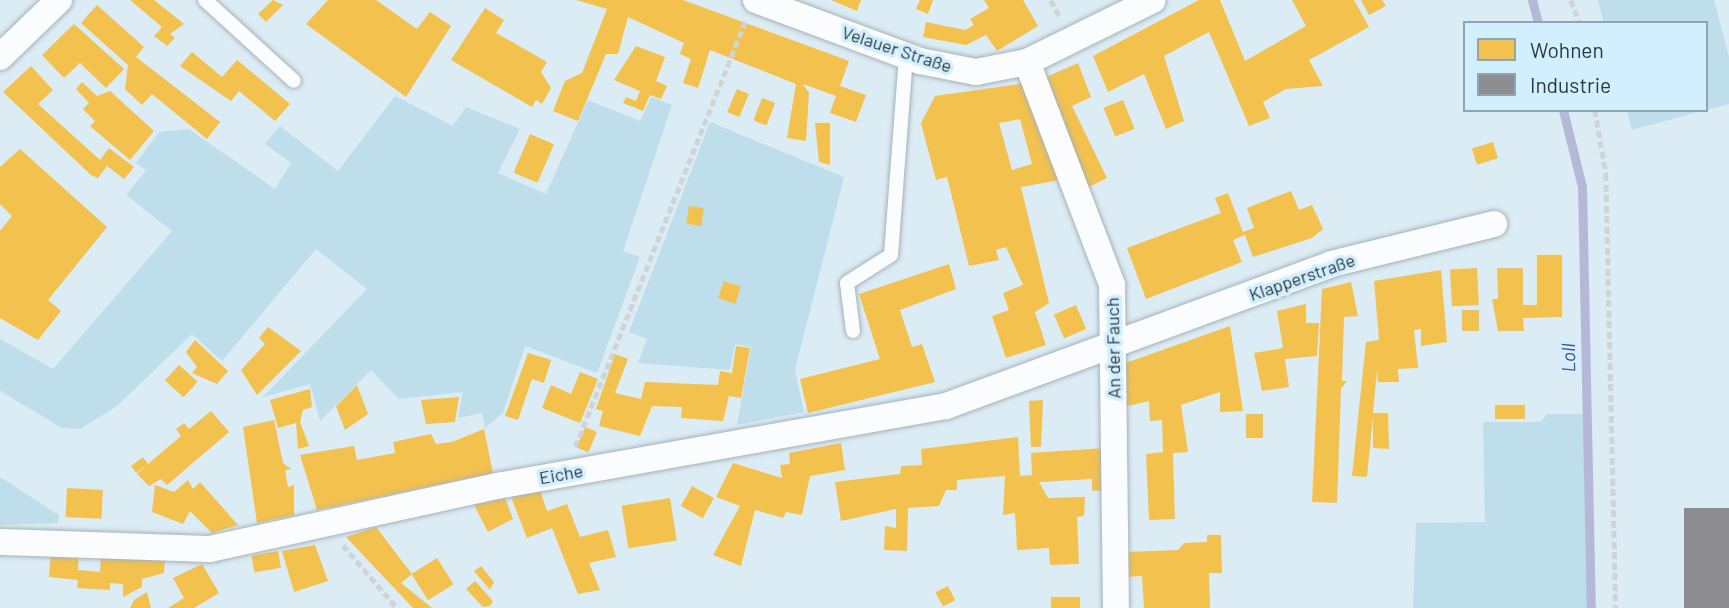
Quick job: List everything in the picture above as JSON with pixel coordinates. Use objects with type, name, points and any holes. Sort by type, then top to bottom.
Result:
[{"type":"street","points":[[0,57],[59,0]]},
{"type":"street","name":"Velauer Straße","points":[[752,6],[906,54],[976,72],[1027,62],[1153,0]]},
{"type":"street","name":"An der Fauch","points":[[1027,62],[1112,285],[1116,608]]},
{"type":"street","name":"Klapperstraße","points":[[1114,343],[1331,264],[1494,224]]},
{"type":"street","name":"Eiche","points":[[0,542],[210,549],[565,474],[946,407],[1114,343]]},
{"type":"lane","points":[[205,0],[294,81]]},
{"type":"lane","points":[[853,331],[847,283],[891,256],[906,54]]},
{"type":"path","points":[[1571,0],[1579,21]]},
{"type":"path","points":[[565,474],[752,6]]},
{"type":"path","points":[[1595,112],[1606,174],[1616,608]]},
{"type":"path","points":[[328,526],[397,608]]},
{"type":"shaded area","points":[[1598,0],[1714,0],[1729,57],[1729,104],[1708,109],[1708,21],[1603,21]]},
{"type":"shaded area","points":[[395,96],[453,126],[466,107],[520,129],[498,173],[546,194],[588,100],[640,121],[651,97],[672,105],[623,251],[640,257],[597,373],[525,346],[503,413],[485,428],[482,413],[458,418],[463,392],[399,399],[371,370],[320,421],[310,384],[263,397],[367,289],[316,249],[222,361],[192,334],[117,406],[80,429],[62,428],[0,391],[0,339],[53,369],[172,231],[126,195],[146,170],[136,163],[159,132],[189,129],[275,189],[291,163],[265,144],[280,126],[338,171]]},
{"type":"shaded area","points":[[1628,112],[1698,112],[1632,130]]},
{"type":"shaded area","points":[[710,122],[844,177],[795,370],[804,412],[737,425],[751,347],[735,344],[730,370],[638,363],[647,339],[629,332]]},
{"type":"shaded area","points":[[1547,414],[1584,414],[1588,608],[1413,608],[1416,523],[1485,522],[1483,422],[1541,422]]},
{"type":"shaded area","points":[[0,477],[59,515],[58,523],[0,525]]},
{"type":"building: Wohnen","points":[[130,0],[154,0],[184,24],[170,34],[175,38],[167,46],[154,36],[162,27]]},
{"type":"building: Wohnen","points":[[273,0],[283,5],[266,22],[258,14]]},
{"type":"building: Wohnen","points":[[328,0],[376,0],[417,29],[430,12],[451,26],[406,97],[306,24]]},
{"type":"building: Wohnen","points":[[576,0],[683,0],[849,61],[840,86],[866,95],[856,122],[830,113],[836,96],[803,84],[809,93],[806,141],[787,138],[796,84],[710,50],[698,88],[683,83],[691,59],[680,54],[684,43],[628,17],[618,54],[606,54],[578,121],[553,111],[565,81],[582,73],[607,9]]},
{"type":"building: Wohnen","points":[[831,0],[861,0],[857,11]]},
{"type":"building: Wohnen","points":[[920,0],[933,0],[928,14],[916,9]]},
{"type":"building: Wohnen","points":[[984,0],[1023,0],[1038,26],[997,51],[986,35],[966,45],[923,37],[926,22],[965,30],[974,25],[970,19],[989,8]]},
{"type":"building: Wohnen","points":[[1199,0],[1220,0],[1245,61],[1306,26],[1292,0],[1354,0],[1369,27],[1309,60],[1323,86],[1286,89],[1263,102],[1270,118],[1249,126],[1209,32],[1164,56],[1184,121],[1166,129],[1144,74],[1108,92],[1093,56]]},
{"type":"building: Wohnen","points":[[1361,0],[1382,0],[1386,6],[1369,15]]},
{"type":"building: Wohnen","points":[[97,5],[144,47],[136,57],[220,122],[207,139],[152,94],[142,105],[125,89],[128,65],[81,23]]},
{"type":"building: Wohnen","points":[[485,8],[504,20],[496,33],[547,62],[541,72],[551,88],[542,104],[536,100],[532,107],[451,60]]},
{"type":"building: Wohnen","points":[[74,24],[124,69],[106,88],[80,63],[64,78],[42,55]]},
{"type":"building: Wohnen","points":[[636,46],[665,57],[656,81],[667,86],[661,99],[650,95],[643,111],[623,103],[626,97],[636,101],[640,91],[614,80]]},
{"type":"building: Wohnen","points":[[192,52],[222,77],[237,60],[290,104],[275,121],[239,91],[231,101],[180,66]]},
{"type":"building: Wohnen","points":[[1078,63],[1091,97],[1072,106],[1107,178],[1087,188],[1044,78]]},
{"type":"building: Wohnen","points":[[31,66],[53,90],[38,104],[100,160],[109,148],[134,167],[124,179],[107,166],[98,178],[91,175],[3,92]]},
{"type":"building: Wohnen","points":[[82,82],[97,96],[110,91],[154,131],[130,160],[90,126],[95,121],[83,109],[89,103],[76,89]]},
{"type":"building: Wohnen","points":[[1026,83],[1060,180],[1021,187],[1049,303],[1035,312],[1046,345],[1006,358],[992,316],[1009,310],[1003,293],[1023,285],[1006,247],[996,250],[999,260],[969,266],[947,177],[936,180],[921,123],[935,96]],"holes":[[[1020,119],[1032,164],[1012,170],[999,123]]]},
{"type":"building: Wohnen","points":[[737,89],[749,94],[739,117],[727,112]]},
{"type":"building: Wohnen","points":[[762,98],[775,103],[766,125],[753,120]]},
{"type":"building: Wohnen","points":[[1123,100],[1135,129],[1115,137],[1104,108]]},
{"type":"building: Wohnen","points":[[815,123],[830,123],[830,165],[819,162]]},
{"type":"building: Wohnen","points":[[530,134],[554,144],[538,183],[514,173]]},
{"type":"building: Wohnen","points":[[1493,142],[1498,158],[1477,165],[1472,148]]},
{"type":"building: Wohnen","points":[[20,149],[107,227],[48,300],[61,311],[38,340],[0,318],[0,231],[12,216],[0,204],[0,167]]},
{"type":"building: Wohnen","points":[[1291,191],[1299,210],[1312,205],[1323,229],[1312,238],[1253,257],[1245,235],[1233,240],[1242,262],[1146,299],[1127,248],[1221,213],[1215,198],[1228,193],[1243,232],[1254,228],[1247,208]]},
{"type":"building: Wohnen","points":[[689,206],[704,208],[701,226],[686,224]]},
{"type":"building: Wohnen","points":[[1537,255],[1562,255],[1562,317],[1523,318],[1524,331],[1498,331],[1492,299],[1498,299],[1497,268],[1523,268],[1523,305],[1537,305]]},
{"type":"building: Wohnen","points":[[949,264],[956,289],[900,310],[912,347],[922,344],[935,382],[808,413],[800,379],[880,359],[859,294]]},
{"type":"building: Wohnen","points":[[1477,268],[1479,305],[1452,306],[1450,269]]},
{"type":"building: Wohnen","points":[[1441,270],[1447,342],[1421,346],[1421,329],[1414,330],[1418,368],[1398,369],[1399,382],[1378,382],[1377,370],[1373,413],[1388,413],[1389,449],[1373,448],[1373,416],[1367,477],[1352,476],[1366,342],[1379,340],[1374,281]]},
{"type":"building: Wohnen","points":[[724,281],[741,287],[735,304],[718,298]]},
{"type":"building: Wohnen","points":[[1351,282],[1358,316],[1344,317],[1342,381],[1347,381],[1341,389],[1337,503],[1312,502],[1322,289]]},
{"type":"building: Wohnen","points":[[1306,304],[1306,323],[1319,323],[1317,356],[1285,359],[1289,387],[1262,391],[1254,353],[1283,348],[1277,311]]},
{"type":"building: Wohnen","points":[[1076,305],[1086,329],[1064,338],[1054,314]]},
{"type":"building: Wohnen","points":[[1462,310],[1479,310],[1479,331],[1462,331]]},
{"type":"building: Wohnen","points":[[1230,326],[1243,411],[1220,412],[1220,392],[1181,405],[1188,452],[1173,453],[1175,519],[1149,520],[1146,454],[1163,452],[1162,420],[1150,421],[1149,401],[1124,407],[1123,364]]},
{"type":"building: Wohnen","points":[[268,327],[301,351],[257,395],[241,370],[265,344],[259,338]]},
{"type":"building: Wohnen","points":[[195,340],[228,371],[217,384],[192,373],[197,367],[186,352]]},
{"type":"building: Wohnen","points":[[736,346],[750,348],[741,398],[729,396],[723,421],[681,418],[682,407],[652,406],[640,436],[599,426],[603,411],[596,409],[615,354],[628,359],[615,393],[641,399],[645,382],[718,385],[720,371],[732,373]]},
{"type":"building: Wohnen","points":[[528,353],[551,360],[544,383],[532,379],[518,420],[505,416]]},
{"type":"building: Wohnen","points":[[179,365],[198,382],[184,397],[165,381]]},
{"type":"building: Wohnen","points":[[580,372],[598,379],[580,423],[542,408],[551,385],[571,394]]},
{"type":"building: Wohnen","points":[[357,385],[368,414],[345,430],[336,406]]},
{"type":"building: Wohnen","points":[[310,389],[312,407],[303,410],[300,422],[309,446],[298,449],[296,423],[278,428],[270,400]]},
{"type":"building: Wohnen","points":[[459,397],[455,422],[426,424],[421,400]]},
{"type":"building: Wohnen","points":[[1043,400],[1041,447],[1031,447],[1029,401]]},
{"type":"building: Wohnen","points":[[1495,405],[1525,405],[1525,419],[1495,419]]},
{"type":"building: Wohnen","points":[[211,411],[229,432],[167,485],[161,479],[149,486],[137,474],[145,466],[136,473],[131,466],[143,457],[148,464],[181,436],[176,429],[184,423],[189,429]]},
{"type":"building: Wohnen","points":[[1246,414],[1263,414],[1263,438],[1246,438]]},
{"type":"building: Wohnen","points":[[274,420],[283,463],[291,469],[285,470],[288,487],[294,485],[294,515],[257,523],[243,427]]},
{"type":"building: Wohnen","points":[[585,427],[597,432],[588,452],[576,447]]},
{"type":"building: Wohnen","points":[[484,429],[493,473],[317,510],[300,455],[354,446],[357,460],[395,453],[393,442],[431,434],[436,444],[452,442]]},
{"type":"building: Wohnen","points":[[1018,437],[1020,476],[1032,475],[1031,453],[1105,448],[1104,490],[1092,491],[1092,479],[1039,482],[1048,498],[1085,497],[1084,516],[1077,517],[1079,564],[1050,565],[1049,548],[1017,550],[1015,513],[1003,515],[1005,476],[957,480],[957,490],[946,490],[939,506],[908,508],[907,551],[884,550],[885,526],[896,528],[896,509],[841,521],[835,482],[900,474],[901,466],[922,465],[921,449]]},
{"type":"building: Wohnen","points":[[841,443],[845,470],[810,476],[802,515],[786,512],[783,518],[755,510],[741,566],[713,555],[740,506],[716,497],[733,463],[782,478],[780,465],[790,464],[789,453]]},
{"type":"building: Wohnen","points":[[188,480],[193,489],[200,482],[238,525],[212,533],[190,511],[183,524],[152,512],[155,485],[174,492]]},
{"type":"building: Wohnen","points":[[692,486],[714,498],[703,518],[681,506]]},
{"type":"building: Wohnen","points":[[67,488],[103,490],[101,519],[65,517]]},
{"type":"building: Wohnen","points":[[540,490],[547,511],[567,504],[580,537],[608,530],[616,557],[589,563],[600,590],[578,594],[552,528],[527,538],[511,497]]},
{"type":"building: Wohnen","points":[[505,498],[513,519],[488,532],[474,505]]},
{"type":"building: Wohnen","points":[[670,498],[677,540],[628,548],[622,506]]},
{"type":"building: Wohnen","points":[[376,527],[412,574],[401,583],[432,608],[413,608],[346,537]]},
{"type":"building: Wohnen","points":[[1207,535],[1221,535],[1222,573],[1209,573],[1210,608],[1144,608],[1142,576],[1127,577],[1127,552],[1178,550],[1184,543],[1207,542]]},
{"type":"building: Wohnen","points":[[315,545],[328,581],[294,592],[282,551]]},
{"type":"building: Wohnen","points":[[51,551],[79,552],[78,570],[100,572],[101,557],[165,560],[164,573],[142,579],[142,587],[123,597],[123,584],[110,583],[110,590],[77,588],[78,580],[49,577]]},
{"type":"building: Wohnen","points":[[278,551],[281,568],[254,572],[251,556]]},
{"type":"building: Wohnen","points":[[437,558],[453,584],[428,600],[412,574]]},
{"type":"building: Wohnen","points":[[202,564],[219,593],[194,608],[168,608],[184,598],[173,578]]},
{"type":"building: Wohnen","points":[[481,566],[494,582],[490,590],[474,571]]},
{"type":"building: Wohnen","points":[[475,581],[493,601],[490,606],[483,607],[466,589]]},
{"type":"building: Wohnen","points":[[948,586],[955,600],[943,607],[936,592]]},
{"type":"building: Wohnen","points":[[147,592],[151,608],[130,608],[134,600]]},
{"type":"building: Wohnen","points":[[1051,597],[1080,597],[1080,608],[1051,608]]},
{"type":"building: Industrie","points":[[1684,508],[1729,508],[1729,608],[1684,608]]},
{"type":"waterway","name":"Loll","points":[[1532,0],[1537,21]]},
{"type":"waterway","name":"Loll","points":[[1563,112],[1582,187],[1591,608]]}]
